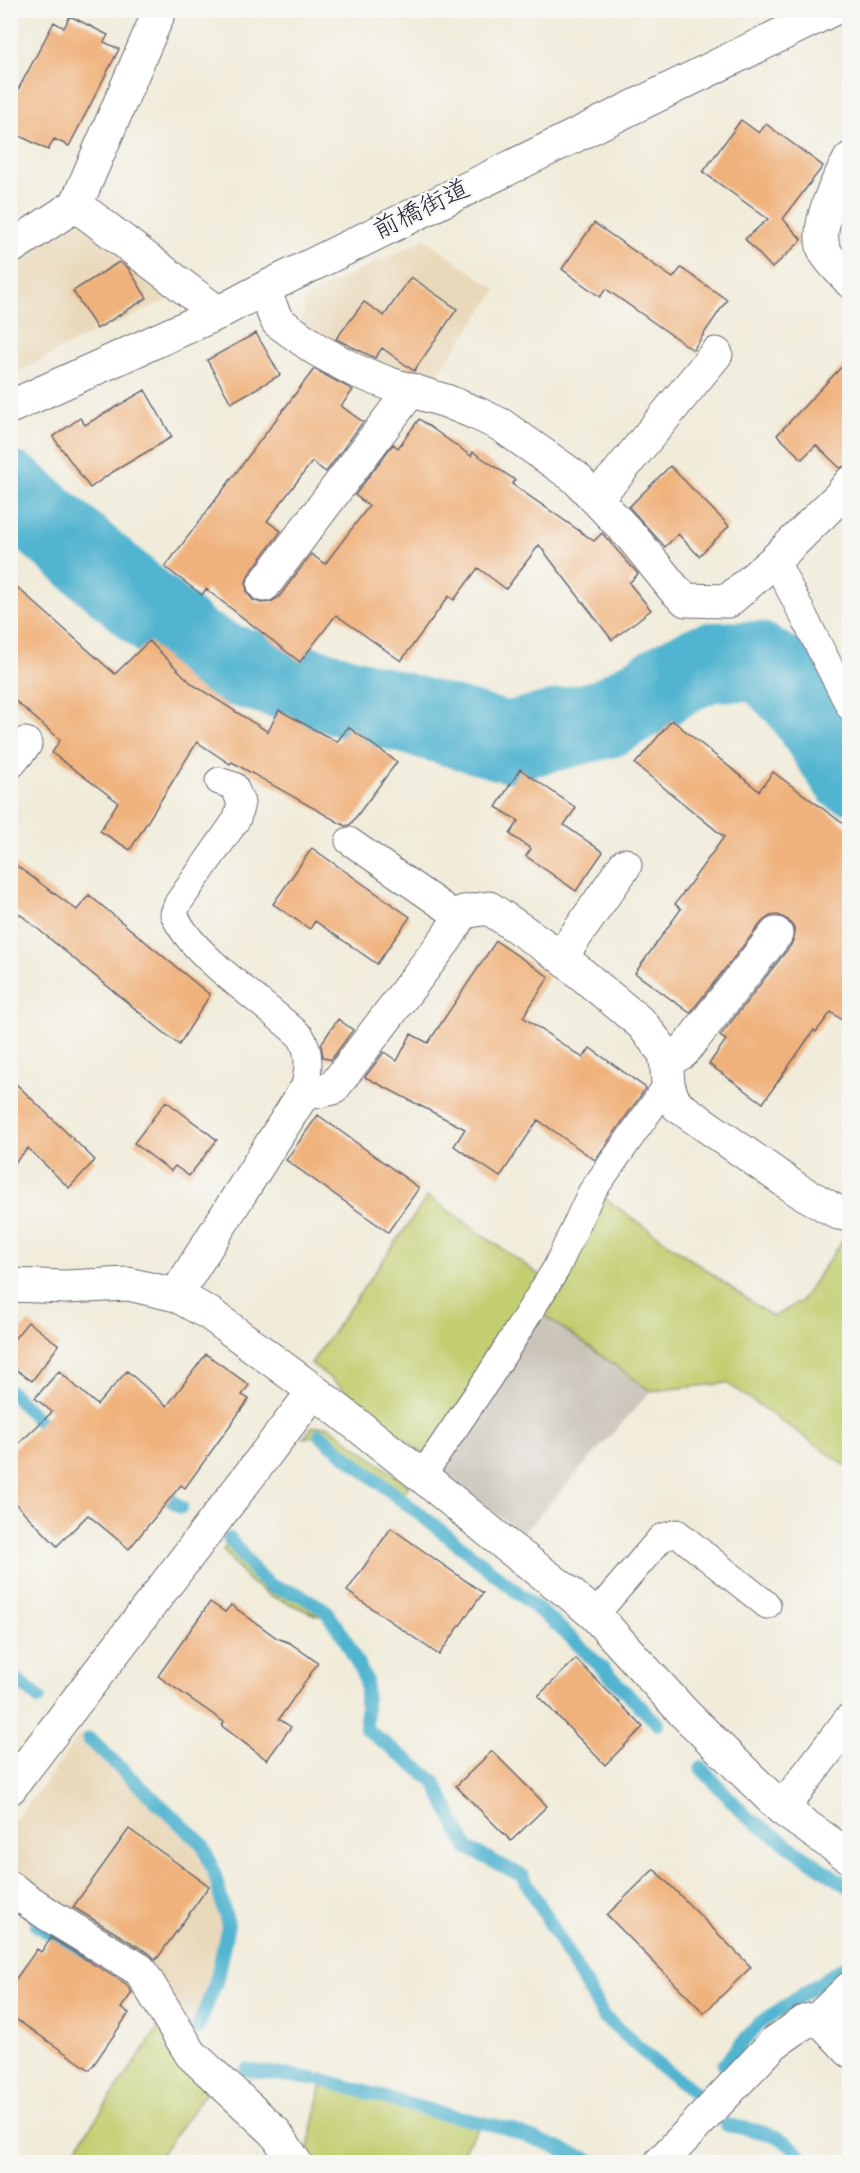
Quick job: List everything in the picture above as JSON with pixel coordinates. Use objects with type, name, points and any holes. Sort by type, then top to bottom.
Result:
[{"type":"street","points":[[10,248],[76,206],[160,10]]},
{"type":"street","name":"前橋街道","points":[[10,408],[218,313],[831,10]]},
{"type":"street","points":[[849,159],[834,186],[823,224],[825,251],[849,281]]},
{"type":"street","points":[[76,206],[218,313]]},
{"type":"street","points":[[263,289],[277,321],[316,349],[354,370],[446,400],[501,425],[575,477],[633,538],[674,589],[686,600],[728,601],[846,495]]},
{"type":"street","points":[[595,497],[615,477],[717,354]]},
{"type":"street","points":[[264,585],[411,390]]},
{"type":"street","points":[[561,957],[625,865]]},
{"type":"street","points":[[177,1295],[303,1094],[333,1088],[464,912],[489,908],[561,957],[642,1024],[666,1055],[672,1096],[678,1106],[798,1190],[849,1215]]},
{"type":"street","points":[[667,1073],[776,934]]},
{"type":"street","points":[[10,1285],[65,1287],[128,1284],[177,1295],[210,1314],[314,1391],[595,1615],[684,1713],[782,1809],[849,1857]]},
{"type":"street","points":[[10,1788],[314,1391]]},
{"type":"street","points":[[782,1809],[849,1720]]},
{"type":"street","points":[[10,1888],[49,1915],[140,1970],[191,2054],[275,2132],[295,2163]]},
{"type":"street","points":[[661,2163],[774,2043],[806,2021],[819,2018],[849,1988]]},
{"type":"street","points":[[819,2018],[849,2051]]},
{"type":"lane","points":[[775,560],[849,707]]},
{"type":"lane","points":[[219,782],[234,786],[241,803],[237,819],[178,903],[174,914],[179,925],[201,951],[301,1037],[306,1044],[309,1065],[303,1094]]},
{"type":"lane","points":[[349,841],[460,918]]},
{"type":"lane","points":[[422,1476],[489,1377],[556,1269],[591,1193],[667,1073]]},
{"type":"lane","points":[[595,1615],[661,1538],[677,1533],[767,1605]]},
{"type":"shaded area","points":[[81,220],[174,296],[115,325],[110,324],[11,375],[11,262]]},
{"type":"shaded area","points":[[425,239],[497,290],[433,381],[341,352],[301,322],[306,297]]},
{"type":"shaded area","points":[[537,1310],[651,1391],[522,1534],[441,1472]]},
{"type":"shaded area","points":[[80,1733],[203,1845],[215,1876],[228,1925],[216,1982],[197,2029],[188,2035],[147,1963],[11,1880],[11,1825],[44,1785]]},
{"type":"green space","points":[[597,1193],[773,1317],[800,1302],[849,1231],[849,1468],[727,1383],[651,1391],[537,1310]]},
{"type":"green space","points":[[428,1196],[545,1279],[425,1455],[311,1363]]},
{"type":"green space","points":[[329,1426],[409,1486],[399,1500],[321,1435],[304,1438],[312,1427]]},
{"type":"green space","points":[[230,1539],[257,1574],[271,1586],[298,1594],[324,1609],[319,1616],[269,1595],[250,1582],[223,1550]]},
{"type":"green space","points":[[11,1906],[134,1972],[212,2083],[156,2162],[66,2162],[158,2029],[132,1983],[55,1939]]},
{"type":"green space","points":[[323,2080],[482,2123],[455,2162],[307,2162]]},
{"type":"building","points":[[70,16],[108,35],[104,42],[119,49],[69,146],[54,139],[48,150],[10,131],[10,105],[54,22],[64,28]]},
{"type":"building","points":[[741,120],[759,133],[766,124],[823,166],[783,219],[802,240],[772,268],[745,239],[768,219],[703,172]]},
{"type":"building","points":[[594,223],[673,278],[681,268],[727,300],[693,350],[606,289],[600,297],[562,269]]},
{"type":"building","points":[[119,262],[128,268],[147,298],[97,329],[73,291]]},
{"type":"building","points":[[411,277],[457,309],[414,371],[382,348],[375,358],[336,339],[364,302],[384,316]]},
{"type":"building","points":[[256,333],[280,375],[231,403],[207,360]]},
{"type":"building","points":[[849,359],[849,465],[840,468],[816,445],[802,459],[777,435]]},
{"type":"building","points":[[314,369],[353,390],[341,406],[363,422],[326,472],[312,462],[267,521],[281,531],[249,574],[246,582],[247,593],[253,600],[261,603],[271,602],[279,597],[311,554],[325,564],[369,506],[355,495],[393,444],[398,448],[419,419],[471,456],[473,452],[515,480],[512,484],[594,541],[602,533],[638,574],[629,583],[651,610],[612,640],[539,545],[506,589],[478,568],[454,600],[449,596],[401,661],[336,615],[300,662],[206,589],[202,595],[165,567]]},
{"type":"building","points":[[145,390],[172,437],[90,488],[53,437],[80,418],[85,425]]},
{"type":"building","points":[[670,466],[729,526],[699,556],[678,534],[665,547],[629,507]]},
{"type":"building","points":[[10,581],[115,674],[149,641],[192,684],[268,732],[279,710],[337,742],[348,727],[397,762],[350,825],[345,826],[232,762],[230,764],[197,742],[130,850],[100,831],[118,802],[52,753],[60,740],[10,696]]},
{"type":"building","points":[[672,720],[759,791],[773,772],[849,828],[849,1025],[831,1012],[816,1032],[814,1030],[763,1103],[709,1064],[726,1040],[720,1036],[791,945],[794,928],[788,920],[778,915],[770,916],[762,922],[690,1013],[635,973],[681,909],[675,904],[724,837],[635,764]]},
{"type":"building","points":[[520,769],[576,808],[564,825],[603,852],[576,891],[526,856],[531,849],[510,834],[519,821],[496,807]]},
{"type":"building","points":[[312,848],[410,917],[377,964],[315,921],[310,929],[273,904]]},
{"type":"building","points":[[10,861],[77,910],[89,895],[210,995],[179,1045],[10,906]]},
{"type":"building","points":[[496,941],[549,977],[523,1017],[583,1058],[590,1048],[646,1088],[595,1160],[538,1120],[500,1177],[454,1146],[465,1129],[365,1077],[384,1052],[397,1061],[411,1034],[428,1043]]},
{"type":"building","points":[[338,1019],[353,1030],[331,1060],[323,1057],[321,1044]]},
{"type":"building","points":[[10,1078],[95,1160],[69,1188],[28,1148],[10,1168]]},
{"type":"building","points":[[166,1101],[217,1140],[189,1176],[175,1166],[171,1171],[134,1143]]},
{"type":"building","points":[[318,1115],[419,1188],[388,1232],[286,1160]]},
{"type":"building","points":[[28,1322],[59,1345],[32,1381],[10,1365],[10,1344]]},
{"type":"building","points":[[206,1354],[249,1385],[242,1395],[249,1399],[185,1488],[181,1485],[129,1549],[88,1515],[57,1546],[10,1498],[10,1452],[52,1412],[35,1398],[59,1371],[97,1405],[127,1371],[167,1406]]},
{"type":"building","points":[[391,1528],[483,1593],[439,1655],[347,1591]]},
{"type":"building","points":[[210,1602],[225,1612],[231,1605],[277,1638],[290,1643],[318,1663],[279,1719],[291,1727],[267,1760],[222,1726],[224,1722],[158,1676]]},
{"type":"building","points":[[576,1659],[643,1727],[605,1765],[538,1696]]},
{"type":"building","points":[[492,1751],[547,1806],[511,1841],[456,1786]]},
{"type":"building","points":[[129,1829],[209,1886],[156,1960],[150,1954],[73,1907]]},
{"type":"building","points":[[654,1869],[751,1967],[704,2013],[607,1915]]},
{"type":"building","points":[[51,1938],[126,1984],[132,1993],[121,2008],[129,2013],[90,2070],[10,2015],[10,1987],[37,1949],[41,1952]]},
{"type":"waterway","points":[[10,491],[193,647],[225,663],[507,742],[607,718],[684,673],[709,662],[755,661],[773,671],[801,700],[850,774]]},
{"type":"waterway","points":[[10,1391],[52,1435]]},
{"type":"waterway","points":[[320,1435],[540,1611],[570,1637],[658,1724]]},
{"type":"waterway","points":[[153,1495],[168,1498],[181,1507]]},
{"type":"waterway","points":[[230,1539],[257,1574],[271,1586],[298,1594],[324,1609],[343,1635],[366,1680],[366,1729],[434,1781],[467,1848],[523,1876],[604,2017],[694,2092]]},
{"type":"waterway","points":[[10,1674],[39,1698]]},
{"type":"waterway","points":[[89,1739],[203,1845],[215,1876],[228,1925],[216,1982],[197,2029]]},
{"type":"waterway","points":[[701,1768],[746,1816],[850,1888]]},
{"type":"waterway","points":[[37,1925],[91,1959]]},
{"type":"waterway","points":[[724,2065],[758,2024],[850,1963]]},
{"type":"waterway","points":[[247,2070],[313,2079]]},
{"type":"waterway","points":[[323,2080],[435,2112],[506,2128],[595,2162]]},
{"type":"waterway","points":[[727,2125],[761,2132],[780,2139],[798,2152],[805,2162]]}]
